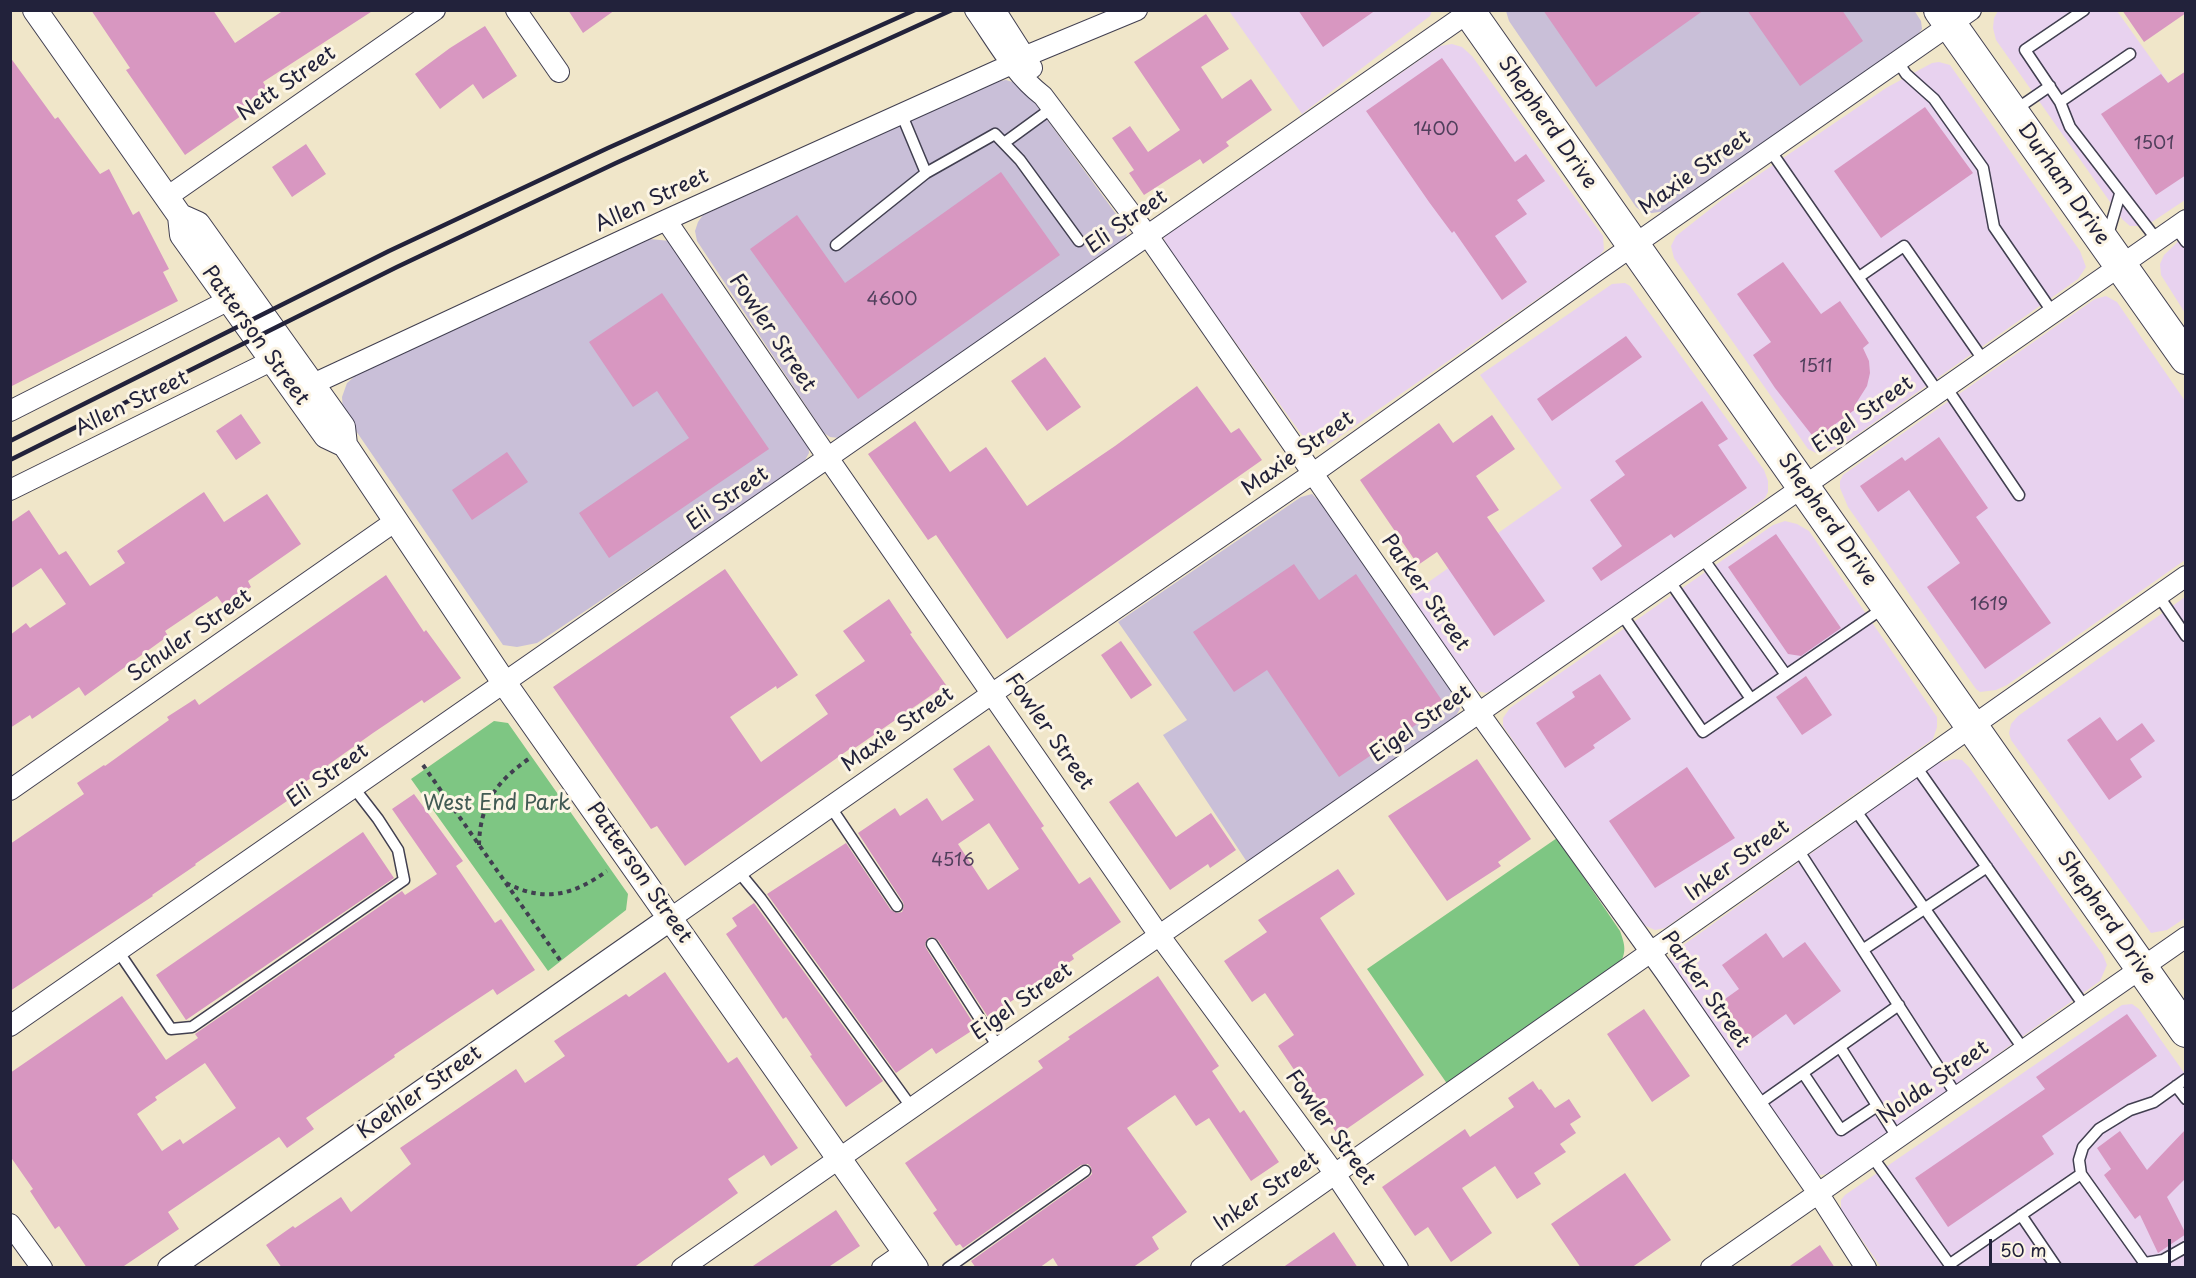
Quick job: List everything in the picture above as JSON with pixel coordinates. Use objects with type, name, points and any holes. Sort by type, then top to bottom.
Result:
[{"type":"main road","name":"Shepherd Drive","points":[[1469,11],[2141,968],[2178,1015]]},
{"type":"main road","name":"Durham Drive","points":[[1954,15],[2012,113],[2186,358]]},
{"type":"street","name":"Patterson Street","points":[[36,10],[173,206],[182,235],[326,436],[345,445]]},
{"type":"street","name":"Nett Street","points":[[173,206],[435,10]]},
{"type":"street","points":[[516,10],[559,72]]},
{"type":"street","name":"Parker Street","points":[[975,10],[1019,60]]},
{"type":"street","name":"Parker Street","points":[[995,10],[1028,84],[1047,102],[1148,236],[1479,713],[1818,1193],[1866,1268]]},
{"type":"street","name":"Allen Street","points":[[313,384],[901,113],[1137,10]]},
{"type":"street","name":"Eli Street","points":[[10,1026],[505,684],[1469,11]]},
{"type":"street","name":"Maxie Street","points":[[671,918],[1312,474],[1634,245],[1898,62],[1954,15]]},
{"type":"street","name":"Patterson Street","points":[[173,206],[198,224],[313,384],[343,427],[345,445],[505,684],[910,1260]]},
{"type":"street","name":"Fowler Street","points":[[666,220],[1159,935],[1335,1174],[1398,1268]]},
{"type":"street","name":"Eigel Street","points":[[682,1268],[2053,313],[2113,255],[2182,229]]},
{"type":"street","points":[[10,411],[229,300]]},
{"type":"street","name":"Allen Street","points":[[10,490],[273,360]]},
{"type":"street","name":"Schuler Street","points":[[10,790],[397,520]]},
{"type":"street","name":"Inker Street","points":[[1201,1268],[2186,576]]},
{"type":"street","name":"Koehler Street","points":[[170,1268],[671,918]]},
{"type":"street","name":"Nolda Street","points":[[1711,1268],[2186,937]]},
{"type":"street","points":[[10,1224],[42,1268]]},
{"type":"street","points":[[882,1268],[910,1260]]},
{"type":"lane","points":[[2084,10],[2025,50],[2060,102],[2070,127],[2157,240]]},
{"type":"lane","points":[[2060,102],[2130,54]]},
{"type":"lane","points":[[1898,62],[1906,74],[1934,99],[1983,168],[1994,226],[2053,313]]},
{"type":"lane","points":[[2012,113],[2050,86]]},
{"type":"lane","points":[[1004,143],[1047,102]]},
{"type":"lane","points":[[901,113],[926,172]]},
{"type":"lane","points":[[836,245],[926,172],[995,134],[1020,160],[1079,241]]},
{"type":"lane","points":[[1770,150],[1859,277],[2019,495]]},
{"type":"lane","points":[[2113,255],[2120,194]]},
{"type":"lane","points":[[1859,277],[1904,246],[1984,361]]},
{"type":"lane","points":[[1702,557],[1785,675]]},
{"type":"lane","points":[[1669,580],[1751,699]]},
{"type":"lane","points":[[2158,595],[2186,636]]},
{"type":"lane","points":[[1622,613],[1703,732],[1888,606]]},
{"type":"lane","points":[[1915,765],[2085,1007]]},
{"type":"lane","points":[[118,951],[171,1029],[192,1027],[405,880],[398,850],[354,788]]},
{"type":"lane","points":[[830,806],[897,906]]},
{"type":"lane","points":[[1854,808],[2024,1050]]},
{"type":"lane","points":[[1797,848],[1958,1096]]},
{"type":"lane","points":[[1864,949],[1987,867]]},
{"type":"lane","points":[[738,871],[761,899],[912,1108]]},
{"type":"lane","points":[[932,944],[998,1047]]},
{"type":"lane","points":[[1756,1106],[1899,1005]]},
{"type":"lane","points":[[1839,1047],[1897,1137]]},
{"type":"lane","points":[[1803,1073],[1841,1130],[1877,1106]]},
{"type":"lane","points":[[2186,1099],[2181,1082],[2154,1102],[2130,1110],[2099,1129],[2083,1147],[2079,1160],[2081,1174],[2147,1265],[2163,1260],[2186,1247]]},
{"type":"lane","points":[[1871,1155],[1951,1266],[2081,1174]]},
{"type":"lane","points":[[948,1268],[1085,1172]]},
{"type":"lane","points":[[2021,1215],[2057,1268]]},
{"type":"path","points":[[479,846],[482,816],[489,799],[508,773],[549,745]]},
{"type":"path","points":[[411,748],[562,963]]},
{"type":"path","points":[[504,882],[517,889],[556,895],[585,886],[627,857]]},
{"type":"shaded area","points":[[1914,10],[1921,21],[1922,29],[1915,38],[1677,205],[1665,211],[1652,213],[1644,213],[1636,207],[1509,21],[1506,11]]},
{"type":"shaded area","points":[[1229,11],[1432,11],[1430,16],[1302,114]]},
{"type":"shaded area","points":[[1998,11],[2117,11],[2185,106],[2185,200],[2152,222],[2141,226],[2130,226],[2122,219],[1996,40],[1993,28],[1994,18]]},
{"type":"shaded area","points":[[1452,44],[1462,47],[1472,56],[1603,236],[1604,250],[1599,256],[1326,446],[1317,448],[1308,443],[1299,431],[1165,244],[1164,237],[1440,46]]},
{"type":"shaded area","points":[[1932,63],[1950,65],[2080,251],[2086,267],[2078,279],[1841,446],[1830,451],[1816,453],[1808,449],[1674,258],[1671,246],[1676,236],[1723,199],[1886,88]]},
{"type":"shaded area","points":[[1006,80],[1024,88],[1127,229],[1126,239],[839,438],[830,437],[824,433],[697,241],[695,231],[698,222],[703,215],[994,82]]},
{"type":"shaded area","points":[[2185,235],[2185,313],[2161,275],[2160,264],[2164,255]]},
{"type":"shaded area","points":[[650,239],[670,241],[808,442],[809,453],[803,464],[537,643],[517,647],[503,645],[343,412],[342,397],[347,383],[361,371]]},
{"type":"shaded area","points":[[1625,283],[1630,286],[1764,470],[1768,481],[1768,492],[1765,498],[1513,680],[1486,693],[1477,691],[1410,595],[1562,488],[1480,375],[1612,284]]},
{"type":"shaded area","points":[[2106,296],[2117,302],[2185,401],[2185,560],[2007,685],[1996,690],[1980,692],[1848,507],[1840,488],[1840,481],[1843,475],[2095,299]]},
{"type":"shaded area","points":[[1312,494],[1321,503],[1459,701],[1460,709],[1454,719],[1444,727],[1247,862],[1163,735],[1187,720],[1118,622],[1301,497]]},
{"type":"shaded area","points":[[1785,521],[1797,524],[1809,531],[1937,717],[1937,727],[1933,739],[1665,928],[1655,930],[1637,918],[1503,726],[1503,718],[1510,708],[1773,525]]},
{"type":"shaded area","points":[[2185,597],[2185,918],[2167,930],[2151,933],[2011,740],[2009,733],[2011,724],[2018,716]]},
{"type":"shaded area","points":[[1954,759],[1962,760],[1969,767],[2103,955],[2107,965],[2100,981],[1832,1173],[1821,1175],[1811,1172],[1668,962],[1671,954],[1937,763]]},
{"type":"shaded area","points":[[2132,1004],[2139,1009],[2185,1074],[2185,1267],[1881,1267],[1841,1210],[1841,1200],[1845,1195],[2122,1005]]},
{"type":"green space","name":"West End Park","points":[[494,721],[508,723],[628,894],[626,910],[548,971],[411,779]]},
{"type":"green space","points":[[1557,838],[1620,931],[1624,948],[1622,960],[1619,965],[1448,1085],[1367,969]]},
{"type":"building","points":[[91,10],[213,10],[235,43],[284,10],[374,10],[263,82],[271,95],[185,155],[126,70],[130,68]]},
{"type":"building","points":[[568,10],[615,10],[583,33]]},
{"type":"building","points":[[1298,10],[1376,10],[1323,47]]},
{"type":"building","points":[[1543,10],[1704,10],[1596,87]]},
{"type":"building","points":[[1747,10],[1842,10],[1863,41],[1800,86]]},
{"type":"building","points":[[2122,10],[2186,10],[2186,13],[2144,42]]},
{"type":"building","points":[[1206,14],[1229,49],[1201,67],[1222,99],[1251,79],[1272,110],[1226,142],[1229,146],[1203,164],[1200,159],[1144,195],[1129,173],[1134,170],[1112,138],[1130,126],[1148,152],[1180,130],[1134,62]]},
{"type":"building","points":[[485,26],[517,76],[483,99],[473,84],[440,109],[415,74]]},
{"type":"building","points":[[10,57],[55,119],[58,117],[100,174],[109,169],[133,215],[139,211],[169,269],[163,272],[178,301],[10,387]]},
{"type":"building","points":[[1442,58],[1515,162],[1526,154],[1545,181],[1517,200],[1527,214],[1495,236],[1527,282],[1502,300],[1454,231],[1452,233],[1429,202],[1366,111]]},
{"type":"building","points":[[2186,71],[2186,175],[2156,195],[2101,114],[2161,74],[2168,83]]},
{"type":"building","points":[[1925,107],[1973,173],[1881,238],[1834,171]]},
{"type":"building","points":[[306,144],[326,174],[292,197],[272,167]]},
{"type":"building","points":[[1001,172],[1060,255],[858,399],[750,249],[797,215],[845,283]]},
{"type":"building","points":[[1783,262],[1821,314],[1840,301],[1869,343],[1863,348],[1869,361],[1870,373],[1867,386],[1855,405],[1857,408],[1815,439],[1775,388],[1753,355],[1771,342],[1737,294]]},
{"type":"building","points":[[662,293],[769,449],[609,558],[579,513],[689,438],[657,391],[633,407],[589,342]]},
{"type":"building","points":[[1626,336],[1642,357],[1552,421],[1537,399]]},
{"type":"building","points":[[1045,357],[1081,407],[1047,431],[1011,381]]},
{"type":"building","points":[[1197,386],[1231,433],[1239,428],[1262,460],[1007,639],[936,535],[928,540],[868,454],[915,421],[950,472],[986,447],[1027,506]]},
{"type":"building","points":[[1702,401],[1728,439],[1718,445],[1747,488],[1674,538],[1671,534],[1601,581],[1592,568],[1622,546],[1590,500],[1625,475],[1615,461]]},
{"type":"building","points":[[241,414],[261,443],[236,460],[216,431]]},
{"type":"building","points":[[1492,415],[1515,449],[1476,476],[1499,510],[1487,517],[1545,601],[1494,636],[1437,552],[1418,565],[1360,480],[1439,423],[1453,443]]},
{"type":"building","points":[[1939,437],[1988,508],[1976,517],[2051,623],[1985,669],[1927,587],[1960,563],[1909,490],[1878,512],[1860,486],[1902,457],[1905,461]]},
{"type":"building","points":[[507,452],[528,482],[472,520],[452,490]]},
{"type":"building","points":[[204,492],[224,522],[267,494],[301,544],[248,581],[251,587],[224,606],[217,596],[165,631],[168,636],[85,696],[79,687],[32,719],[30,715],[10,728],[10,635],[26,623],[30,628],[66,604],[41,568],[10,589],[10,523],[29,510],[59,555],[66,551],[90,586],[125,563],[117,551]]},
{"type":"building","points":[[1776,534],[1841,628],[1801,656],[1788,654],[1728,567]]},
{"type":"building","points":[[1294,564],[1319,600],[1356,574],[1445,705],[1339,777],[1267,670],[1234,692],[1193,632]]},
{"type":"building","points":[[725,569],[798,675],[777,689],[776,686],[730,717],[761,762],[828,714],[815,695],[865,661],[843,631],[889,599],[912,633],[910,634],[946,685],[852,750],[851,748],[685,866],[657,826],[651,829],[553,687]]},
{"type":"building","points":[[386,575],[424,632],[426,630],[461,678],[424,703],[422,700],[373,733],[284,796],[287,801],[195,864],[153,896],[10,991],[10,844],[84,794],[77,783],[169,720],[167,717],[195,699],[199,705]]},
{"type":"building","points":[[1121,641],[1152,685],[1131,699],[1101,655]]},
{"type":"building","points":[[1600,674],[1631,719],[1593,745],[1595,748],[1565,768],[1536,723],[1575,697],[1572,692]]},
{"type":"building","points":[[1806,676],[1832,715],[1802,735],[1776,697]]},
{"type":"building","points":[[2100,717],[2117,741],[2142,723],[2155,741],[2130,759],[2142,777],[2109,800],[2067,740]]},
{"type":"building","points":[[989,745],[1044,826],[1041,828],[1079,884],[1090,877],[1121,922],[1072,955],[1074,959],[988,1017],[938,940],[928,938],[926,948],[975,1026],[971,1028],[973,1030],[936,1054],[932,1048],[896,1073],[767,894],[846,843],[891,910],[897,913],[902,912],[903,902],[858,833],[895,808],[900,816],[927,798],[942,821],[974,800],[953,769]],"holes":[[[989,823],[1019,869],[988,890],[958,844]]]},
{"type":"building","points":[[1477,759],[1531,839],[1498,862],[1501,866],[1447,901],[1388,816]]},
{"type":"building","points":[[1687,767],[1735,838],[1655,888],[1609,821]]},
{"type":"building","points":[[1138,782],[1176,837],[1211,813],[1236,850],[1210,868],[1208,864],[1170,890],[1109,802]]},
{"type":"building","points":[[414,794],[463,861],[456,866],[495,923],[501,919],[535,970],[497,995],[493,989],[394,1055],[395,1057],[306,1118],[314,1129],[287,1148],[279,1137],[168,1212],[179,1229],[121,1268],[87,1268],[59,1226],[55,1229],[30,1191],[33,1189],[10,1156],[10,1073],[122,996],[166,1060],[198,1038],[195,1034],[402,891],[405,895],[437,874],[392,809]],"holes":[[[205,1063],[236,1108],[183,1144],[180,1139],[162,1151],[137,1114],[157,1100],[155,1097]]]},
{"type":"building","points":[[363,832],[394,878],[186,1020],[156,975]]},
{"type":"building","points":[[1338,869],[1355,894],[1320,918],[1424,1075],[1338,1135],[1278,1046],[1294,1035],[1265,993],[1252,1002],[1224,961],[1267,932],[1258,920]]},
{"type":"building","points":[[754,903],[883,1081],[846,1107],[786,1017],[783,1019],[726,934],[737,926],[732,918]]},
{"type":"building","points":[[1766,933],[1783,958],[1805,942],[1841,991],[1794,1025],[1786,1014],[1746,1043],[1718,1004],[1739,989],[1722,965]]},
{"type":"building","points":[[665,972],[728,1063],[737,1057],[798,1148],[771,1166],[764,1155],[728,1179],[738,1193],[633,1268],[282,1268],[266,1245],[341,1197],[351,1212],[411,1164],[400,1148],[516,1069],[525,1083],[565,1056],[554,1041],[626,994],[629,997]]},
{"type":"building","points":[[1158,976],[1219,1066],[1212,1071],[1240,1113],[1244,1110],[1279,1162],[1251,1181],[1209,1118],[1196,1126],[1175,1095],[1127,1128],[1187,1212],[1152,1237],[1159,1249],[1132,1268],[1059,1268],[1053,1258],[1039,1268],[976,1268],[971,1261],[1089,1177],[1092,1174],[1091,1167],[1088,1164],[1081,1165],[963,1248],[960,1244],[956,1246],[933,1213],[937,1210],[905,1163],[1043,1068],[1038,1061],[1070,1039],[1068,1037]]},
{"type":"building","points":[[1644,1009],[1690,1076],[1652,1102],[1607,1034]]},
{"type":"building","points":[[2127,1014],[2157,1056],[2042,1136],[2054,1154],[1948,1227],[1915,1178],[2045,1089],[2036,1077]]},
{"type":"building","points":[[1533,1081],[1555,1108],[1569,1099],[1581,1117],[1570,1124],[1576,1133],[1560,1144],[1566,1152],[1534,1173],[1541,1184],[1517,1199],[1495,1166],[1462,1188],[1492,1233],[1451,1262],[1428,1227],[1415,1236],[1382,1187],[1465,1129],[1470,1137],[1514,1107],[1508,1098]]},
{"type":"building","points":[[2186,1129],[2186,1178],[2167,1197],[2186,1234],[2158,1253],[2140,1215],[2135,1219],[2104,1175],[2111,1169],[2097,1148],[2120,1131],[2147,1170]]},
{"type":"building","points":[[1625,1173],[1671,1240],[1631,1268],[1581,1268],[1551,1224]]},
{"type":"building","points":[[836,1210],[860,1246],[827,1268],[750,1268]]},
{"type":"building","points":[[1334,1232],[1358,1268],[1282,1268]]},
{"type":"building","points":[[1820,1245],[1835,1268],[1787,1268]]},
{"type":"railway","points":[[10,441],[389,251],[608,148],[915,10]]},
{"type":"railway","points":[[10,460],[397,267],[616,163],[952,10]]}]
